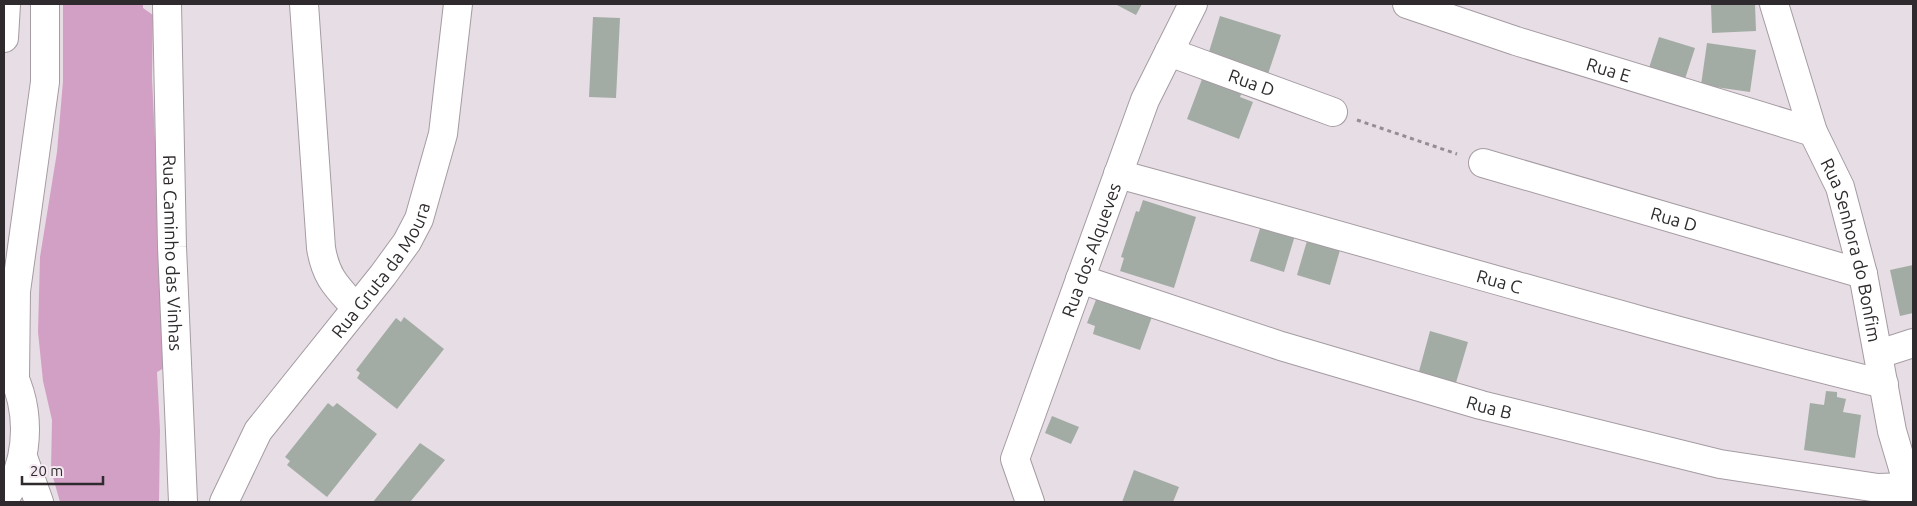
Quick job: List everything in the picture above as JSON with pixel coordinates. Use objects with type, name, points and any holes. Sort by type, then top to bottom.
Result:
[{"type":"main road","points":[[4,38],[6,4]]},
{"type":"main road","points":[[4,500],[11,488],[23,457],[26,432],[22,402],[10,368],[16,291],[45,82],[45,4]]},
{"type":"main road","name":"Rua Caminho das Vinhas","points":[[167,4],[172,247],[183,502]]},
{"type":"main road","points":[[304,4],[321,248],[325,269],[336,286],[356,308]]},
{"type":"main road","name":"Rua Gruta da Moura","points":[[224,502],[258,432],[407,242],[419,219],[443,134],[458,4]]},
{"type":"main road","name":"Rua dos Alqueves","points":[[1030,502],[1015,459],[1145,100],[1193,4]]},
{"type":"main road","name":"Rua E","points":[[1407,4],[1516,42],[1813,132]]},
{"type":"main road","name":"Rua Senhora do Bonfim","points":[[1774,4],[1813,132],[1840,187],[1863,274],[1892,431],[1911,494]]},
{"type":"main road","name":"Rua D","points":[[1169,52],[1333,112]]},
{"type":"main road","name":"Rua D","points":[[1483,163],[1863,274]]},
{"type":"main road","name":"Rua C","points":[[1118,174],[1309,225],[1501,282],[1884,384]]},
{"type":"main road","name":"Rua B","points":[[1080,279],[1281,346],[1480,405],[1720,464],[1911,494]]},
{"type":"main road","points":[[1879,354],[1913,343]]},
{"type":"main road","points":[[23,457],[39,502]]},
{"type":"path","points":[[1333,112],[1483,163]]},
{"type":"shaded area","points":[[63,4],[143,4],[143,8],[153,15],[152,78],[166,367],[157,372],[160,430],[159,502],[60,502],[51,470],[52,420],[43,381],[38,332],[40,257],[57,152],[63,81]]},
{"type":"building","points":[[1115,4],[1142,4],[1136,15]]},
{"type":"building","points":[[1711,4],[1755,4],[1756,31],[1712,33]]},
{"type":"building","points":[[1220,16],[1281,35],[1268,74],[1208,55]]},
{"type":"building","points":[[593,17],[620,18],[616,98],[589,97]]},
{"type":"building","points":[[1659,37],[1695,48],[1684,82],[1648,71]]},
{"type":"building","points":[[1707,43],[1756,50],[1750,92],[1701,85]]},
{"type":"building","points":[[1204,74],[1243,89],[1240,97],[1253,102],[1239,139],[1187,119]]},
{"type":"building","points":[[1143,200],[1196,217],[1174,288],[1120,271],[1124,258],[1121,257],[1136,211],[1139,212]]},
{"type":"building","points":[[1262,222],[1296,232],[1284,272],[1250,261]]},
{"type":"building","points":[[1309,234],[1342,243],[1330,285],[1297,275]]},
{"type":"building","points":[[1913,265],[1913,313],[1900,316],[1890,270]]},
{"type":"building","points":[[1099,292],[1154,311],[1140,350],[1093,334],[1095,326],[1087,323]]},
{"type":"building","points":[[404,317],[444,349],[397,409],[357,378],[360,373],[356,370],[396,318],[401,322]]},
{"type":"building","points":[[1430,331],[1468,342],[1455,386],[1418,375]]},
{"type":"building","points":[[1826,391],[1837,392],[1837,397],[1846,399],[1843,412],[1861,415],[1855,458],[1804,450],[1810,403],[1824,405]]},
{"type":"building","points":[[328,403],[333,407],[337,403],[377,434],[327,497],[287,465],[290,461],[285,457]]},
{"type":"building","points":[[1052,416],[1079,427],[1071,444],[1045,433]]},
{"type":"building","points":[[420,443],[445,460],[410,502],[373,502]]},
{"type":"building","points":[[1134,470],[1179,487],[1173,502],[1122,502]]}]
